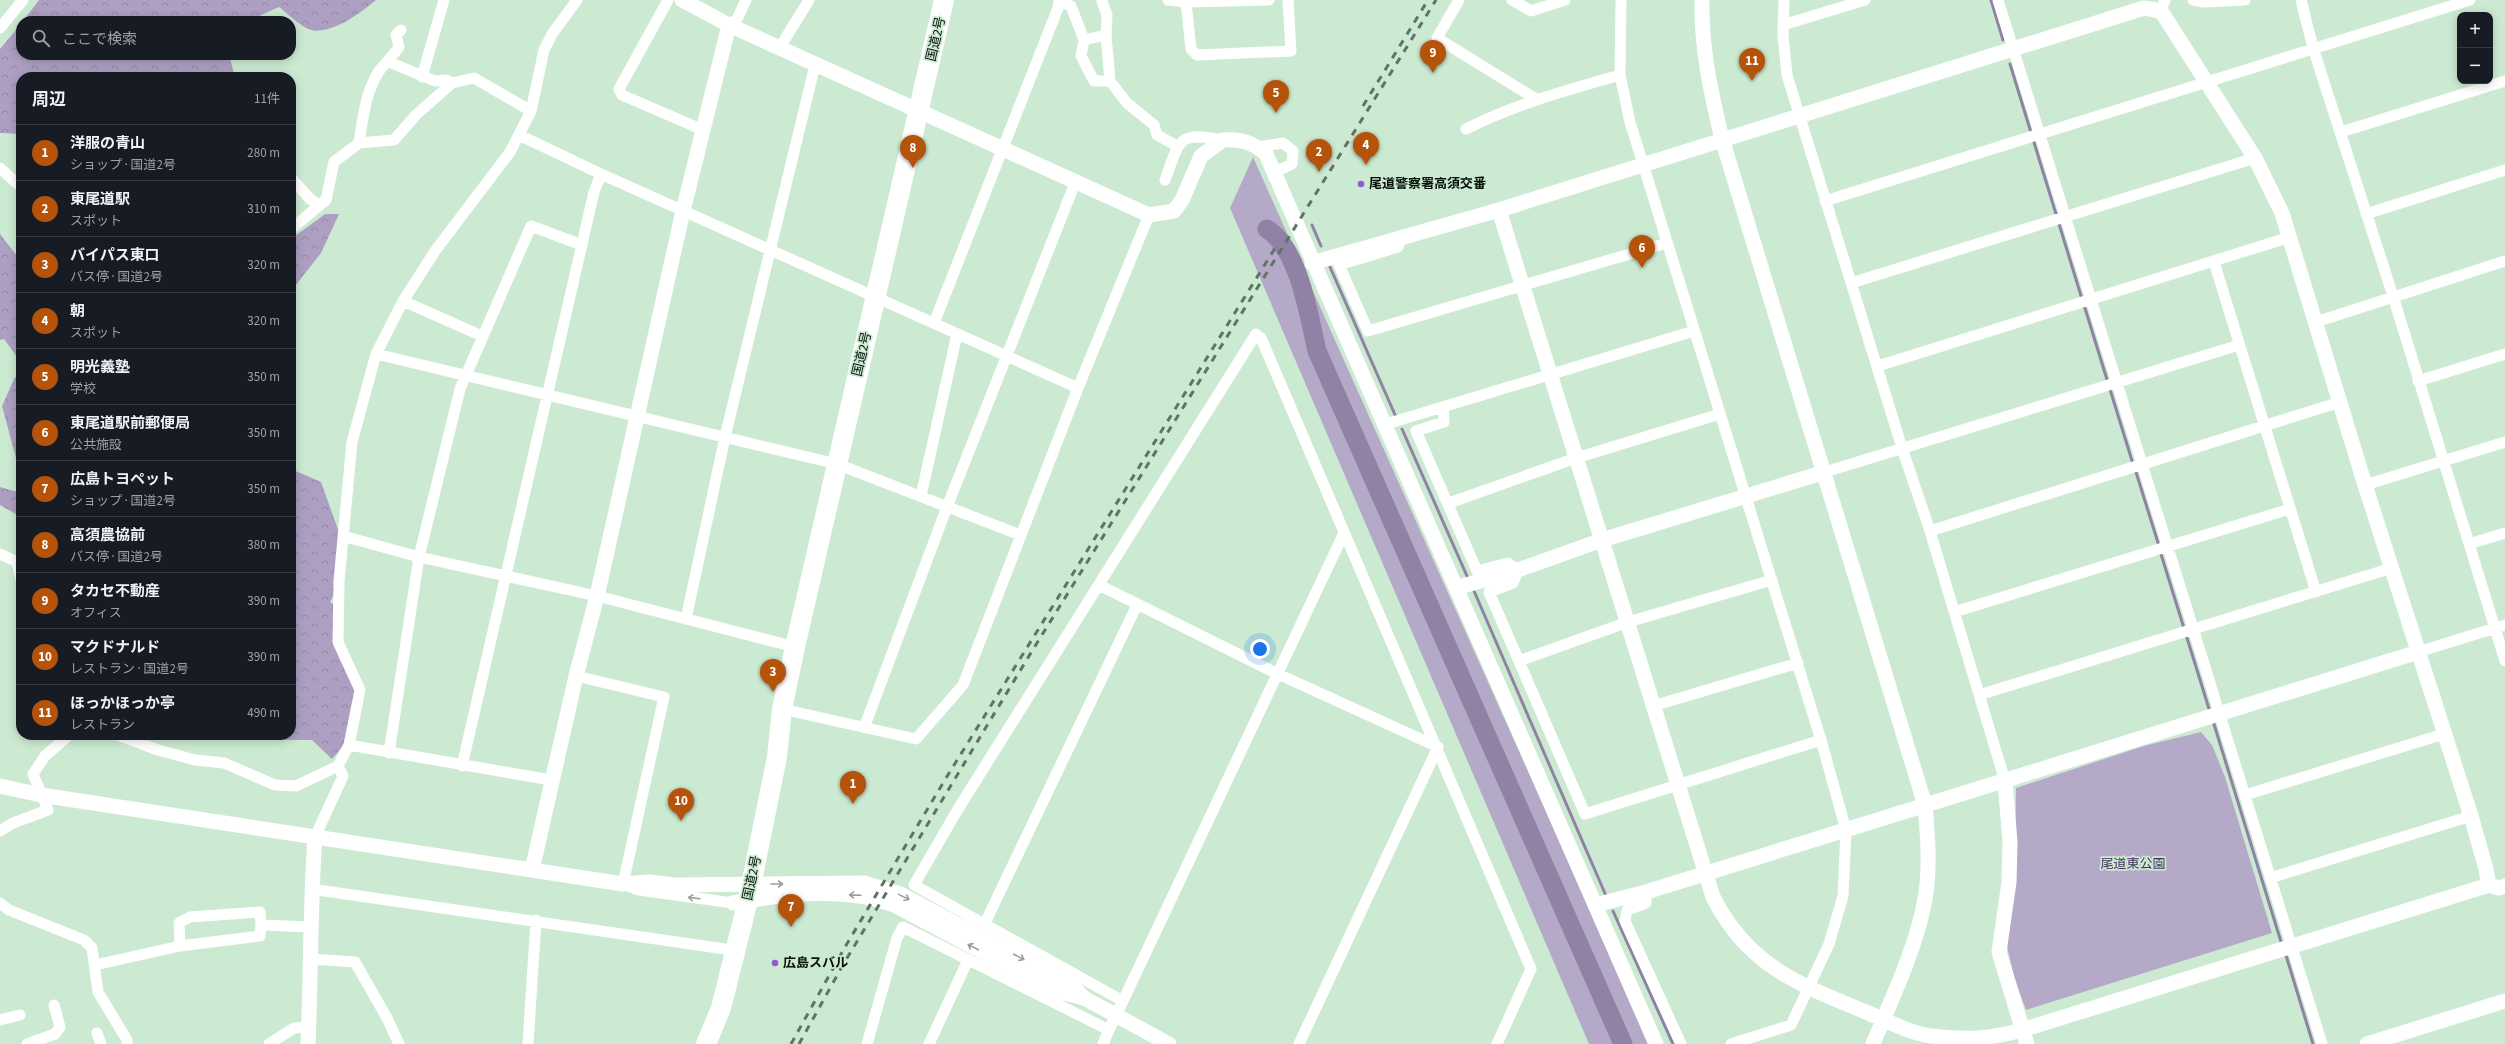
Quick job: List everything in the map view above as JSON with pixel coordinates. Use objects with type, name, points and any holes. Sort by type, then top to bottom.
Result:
[{"type":"highway","name":"国道2号","points":[[705,1044],[725,949],[742,893],[777,757],[782,709],[795,647],[874,297],[920,110],[944,0]]},
{"type":"highway","name":"国道2号","points":[[705,1044],[721,1008],[742,893]]},
{"type":"street","points":[[0,28],[23,0]]},
{"type":"street","points":[[422,77],[444,0]]},
{"type":"street","points":[[668,0],[619,89],[622,95],[703,130]]},
{"type":"street","points":[[682,0],[729,25],[780,47],[815,65],[920,110],[1075,183],[1149,215],[1174,211],[1182,200],[1201,156],[1223,140]]},
{"type":"street","points":[[532,870],[551,780],[597,596],[683,211],[729,25],[737,19],[746,0]]},
{"type":"street","points":[[780,47],[809,0]]},
{"type":"street","points":[[1168,0],[1186,2],[1269,0]]},
{"type":"street","points":[[1186,2],[1191,49],[1197,55],[1291,51],[1288,0]]},
{"type":"street","points":[[1459,0],[1437,38],[1536,99]]},
{"type":"street","points":[[1512,0],[1531,11],[1565,0]]},
{"type":"street","points":[[1621,0],[1620,75],[1630,122],[1798,663],[1846,830],[1843,896],[1830,944],[1791,1025],[1730,1044]]},
{"type":"street","points":[[1702,0],[1701,25],[1707,79],[1722,139],[1825,472],[1925,805],[1929,852],[1924,909],[1873,1044]]},
{"type":"street","points":[[1784,0],[1783,25],[1787,75],[1801,116],[1825,201],[1878,366],[1902,448],[1930,531],[2005,781],[2010,842],[2009,882],[1999,952],[2024,1037]]},
{"type":"street","points":[[1783,25],[1865,0]]},
{"type":"street","points":[[1998,0],[2013,49],[2035,136],[2214,716],[2244,795],[2270,878],[2287,949],[2322,1044]]},
{"type":"street","points":[[2193,0],[2204,2],[2245,0]]},
{"type":"street","points":[[2300,0],[2313,48],[2393,296],[2469,544],[2500,627],[2505,661]]},
{"type":"street","points":[[1825,201],[2470,0]]},
{"type":"street","points":[[131,740],[158,750],[195,760],[224,763],[275,784],[296,786],[338,766],[349,745],[360,690],[338,642],[339,581],[343,536],[352,442],[376,354],[403,301],[435,251],[496,174],[519,135],[531,111],[544,50],[552,34],[574,1]]},
{"type":"street","points":[[934,323],[1004,149],[1058,8],[1059,1],[1071,6],[1084,40],[1081,56],[1094,81],[1110,81]]},
{"type":"street","points":[[1102,1],[1107,15],[1106,35],[1110,81],[1126,103],[1154,124],[1157,135],[1177,146]]},
{"type":"street","points":[[1312,263],[1499,210],[1644,166],[1722,139],[1801,116],[2144,8],[2163,5],[2207,82],[2255,158],[2282,213],[2365,485],[2471,816],[2489,884]]},
{"type":"street","points":[[359,143],[365,101],[380,70],[389,62],[399,47],[396,35],[401,30]]},
{"type":"street","points":[[1084,40],[1106,35]]},
{"type":"street","points":[[389,62],[435,82],[446,80],[452,83]]},
{"type":"street","points":[[686,619],[725,437],[815,65]]},
{"type":"street","points":[[1466,129],[1492,116],[1536,99],[1620,75]]},
{"type":"street","points":[[296,225],[326,200],[334,162],[359,143],[394,140],[416,115],[452,83],[474,78],[531,111]]},
{"type":"street","points":[[2341,132],[2505,80]]},
{"type":"street","points":[[519,135],[601,174],[1078,388]]},
{"type":"street","points":[[1166,180],[1177,146],[1182,140],[1198,135],[1223,140],[1248,142],[1258,147],[1266,154],[1312,263],[1656,1044]]},
{"type":"street","points":[[1258,147],[1283,143],[1293,151],[1292,164],[1274,172]]},
{"type":"street","points":[[1851,283],[2255,158]]},
{"type":"street","points":[[0,168],[16,182]]},
{"type":"street","points":[[2366,214],[2505,170]]},
{"type":"street","points":[[462,766],[594,192],[601,174]]},
{"type":"street","points":[[864,728],[947,507],[1075,183]]},
{"type":"street","points":[[296,184],[310,199],[319,205]]},
{"type":"street","points":[[1499,210],[1628,622],[1704,873],[1724,920],[1741,942],[1770,966],[1808,988],[1883,1019],[1930,1036],[1959,1041],[2024,1037],[2287,949],[2489,884],[2499,888],[2505,886]]},
{"type":"street","points":[[782,709],[916,739],[963,685],[1078,388],[1149,215]]},
{"type":"street","points":[[389,754],[419,557],[465,376],[531,226],[582,245]]},
{"type":"street","points":[[1403,236],[1398,247],[1339,265],[1368,331],[1522,287],[1667,243]]},
{"type":"street","points":[[1878,366],[2290,237]]},
{"type":"street","points":[[2316,322],[2505,261]]},
{"type":"street","points":[[2214,262],[2316,592]]},
{"type":"street","points":[[403,301],[482,336]]},
{"type":"street","points":[[1383,425],[1694,331]]},
{"type":"street","points":[[921,496],[957,334]]},
{"type":"street","points":[[1123,1001],[985,923],[914,885],[958,809],[1256,334],[1261,338],[1344,533],[1438,747],[1531,969],[1497,1044]]},
{"type":"street","points":[[1456,588],[1518,570],[1602,540],[2239,345]]},
{"type":"street","points":[[376,354],[837,464],[1020,535]]},
{"type":"street","points":[[2418,381],[2505,354]]},
{"type":"street","points":[[1930,531],[2340,402]]},
{"type":"street","points":[[1443,407],[1444,422],[1416,431],[1449,503],[1477,571],[1508,563],[1518,570]]},
{"type":"street","points":[[1449,503],[1576,458],[1720,414]]},
{"type":"street","points":[[2365,485],[2505,442]]},
{"type":"street","points":[[1954,612],[2290,509]]},
{"type":"street","points":[[1103,1044],[1344,533]]},
{"type":"street","points":[[2469,544],[2505,533]]},
{"type":"street","points":[[343,536],[419,557],[507,575],[597,596],[795,647]]},
{"type":"street","points":[[0,554],[16,562]]},
{"type":"street","points":[[1979,695],[2392,568]]},
{"type":"street","points":[[1518,570],[1513,583],[1489,592],[1585,814],[1821,740]]},
{"type":"street","points":[[1519,661],[1628,622],[1772,580]]},
{"type":"street","points":[[1099,585],[1278,674],[1438,747]]},
{"type":"street","points":[[985,923],[1137,605]]},
{"type":"street","points":[[1595,906],[1646,892],[2500,627]]},
{"type":"street","points":[[1653,706],[1798,663]]},
{"type":"street","points":[[576,676],[664,697],[624,884]]},
{"type":"street","points":[[2244,795],[2444,734]]},
{"type":"street","points":[[0,831],[13,823],[48,810],[33,774],[45,756],[60,740]]},
{"type":"street","points":[[349,745],[389,754],[551,780]]},
{"type":"street","points":[[1300,1044],[1438,747]]},
{"type":"street","points":[[308,1044],[312,959],[311,889],[315,837],[343,776],[338,766]]},
{"type":"street","points":[[0,786],[41,795],[624,884],[649,882],[742,893],[864,883],[900,894],[1072,985],[1084,998],[1169,1044]]},
{"type":"street","points":[[2270,878],[2471,816]]},
{"type":"street","points":[[311,889],[536,920],[725,949]]},
{"type":"street","points":[[1646,892],[1646,903],[1627,910],[1625,921],[1681,1044]]},
{"type":"street","points":[[0,903],[9,910],[84,940],[92,948],[98,992],[127,1040],[127,1044]]},
{"type":"street","points":[[95,965],[180,946],[260,936],[260,912],[190,917],[179,923],[180,946]]},
{"type":"street","points":[[528,1044],[536,920]]},
{"type":"street","points":[[261,925],[311,927]]},
{"type":"street","points":[[867,1044],[897,938],[903,927],[1109,1030]]},
{"type":"street","points":[[312,959],[355,962],[387,1018],[399,1044]]},
{"type":"street","points":[[929,1044],[968,960]]},
{"type":"street","points":[[2366,1044],[2505,1001]]},
{"type":"street","points":[[27,1044],[57,1039],[60,1027],[54,1006]]},
{"type":"street","points":[[0,1020],[20,1015]]},
{"type":"street","points":[[269,1044],[294,1028],[309,1027]]},
{"type":"street","points":[[97,1033],[101,1044]]},
{"type":"green space","points":[[39,0],[376,0],[344,23],[324,30],[306,28],[296,21],[296,16],[290,16],[279,7],[259,16],[27,16]]},
{"type":"green space","points":[[16,30],[16,60],[230,60],[234,72],[16,72],[16,134],[0,133],[0,49]]},
{"type":"green space","points":[[1253,157],[1650,1044],[1589,1044],[1230,208]]},
{"type":"green space","points":[[325,214],[339,214],[321,253],[296,285],[296,235]]},
{"type":"green space","points":[[0,234],[16,255],[16,355],[4,339],[0,340]]},
{"type":"green space","points":[[15,377],[16,458],[2,406]]},
{"type":"green space","points":[[296,471],[321,482],[340,535],[335,593],[330,602],[337,607],[336,643],[356,694],[343,746],[332,759],[312,740],[296,740]]},
{"type":"green space","points":[[0,487],[16,492],[16,514],[0,505]]},
{"type":"green space","name":"尾道東公園","points":[[2201,732],[2212,745],[2225,777],[2272,933],[2026,1010],[2014,977],[2007,946],[2015,886],[2016,788],[2144,746]]},
{"type":"waterway","points":[[1991,0],[2003,40]]},
{"type":"waterway","points":[[2010,64],[2082,299]]},
{"type":"waterway","points":[[1312,225],[1321,246]]},
{"type":"waterway","points":[[1267,229],[1278,239],[1295,267],[1306,302],[1317,351],[1623,1044]]},
{"type":"waterway","points":[[1330,267],[1396,417]]},
{"type":"waterway","points":[[2084,305],[2133,464]]},
{"type":"waterway","points":[[1402,429],[1467,576]]},
{"type":"waterway","points":[[2135,469],[2159,546]]},
{"type":"waterway","points":[[2160,551],[2210,712]]},
{"type":"waterway","points":[[1474,591],[1607,898]]},
{"type":"waterway","points":[[2213,721],[2282,945]]},
{"type":"waterway","points":[[1613,911],[1673,1044]]},
{"type":"waterway","points":[[2285,952],[2313,1044]]},
{"type":"railway","points":[[1363,106],[1428,0]]},
{"type":"railway","points":[[799,1044],[844,963],[1032,651],[1436,0]]},
{"type":"railway","points":[[791,1044],[845,947],[946,778],[1277,245]]},
{"type":"place","name":"タカセ不動産","points":[[1433,73]]},
{"type":"place","name":"ほっかほっか亭","points":[[1752,81]]},
{"type":"place","name":"明光義塾","points":[[1276,113]]},
{"type":"place","name":"朝","points":[[1366,165]]},
{"type":"place","name":"高須農協前","points":[[913,168]]},
{"type":"place","name":"東尾道駅","points":[[1319,172]]},
{"type":"place","name":"尾道警察署高須交番","points":[[1361,184]]},
{"type":"place","name":"東尾道駅前郵便局","points":[[1642,268]]},
{"type":"place","name":"バイパス東口","points":[[773,692]]},
{"type":"place","name":"洋服の青山","points":[[853,804]]},
{"type":"place","name":"マクドナルド","points":[[681,821]]},
{"type":"place","name":"広島トヨペット","points":[[791,927]]},
{"type":"place","name":"広島スバル","points":[[775,963]]}]
